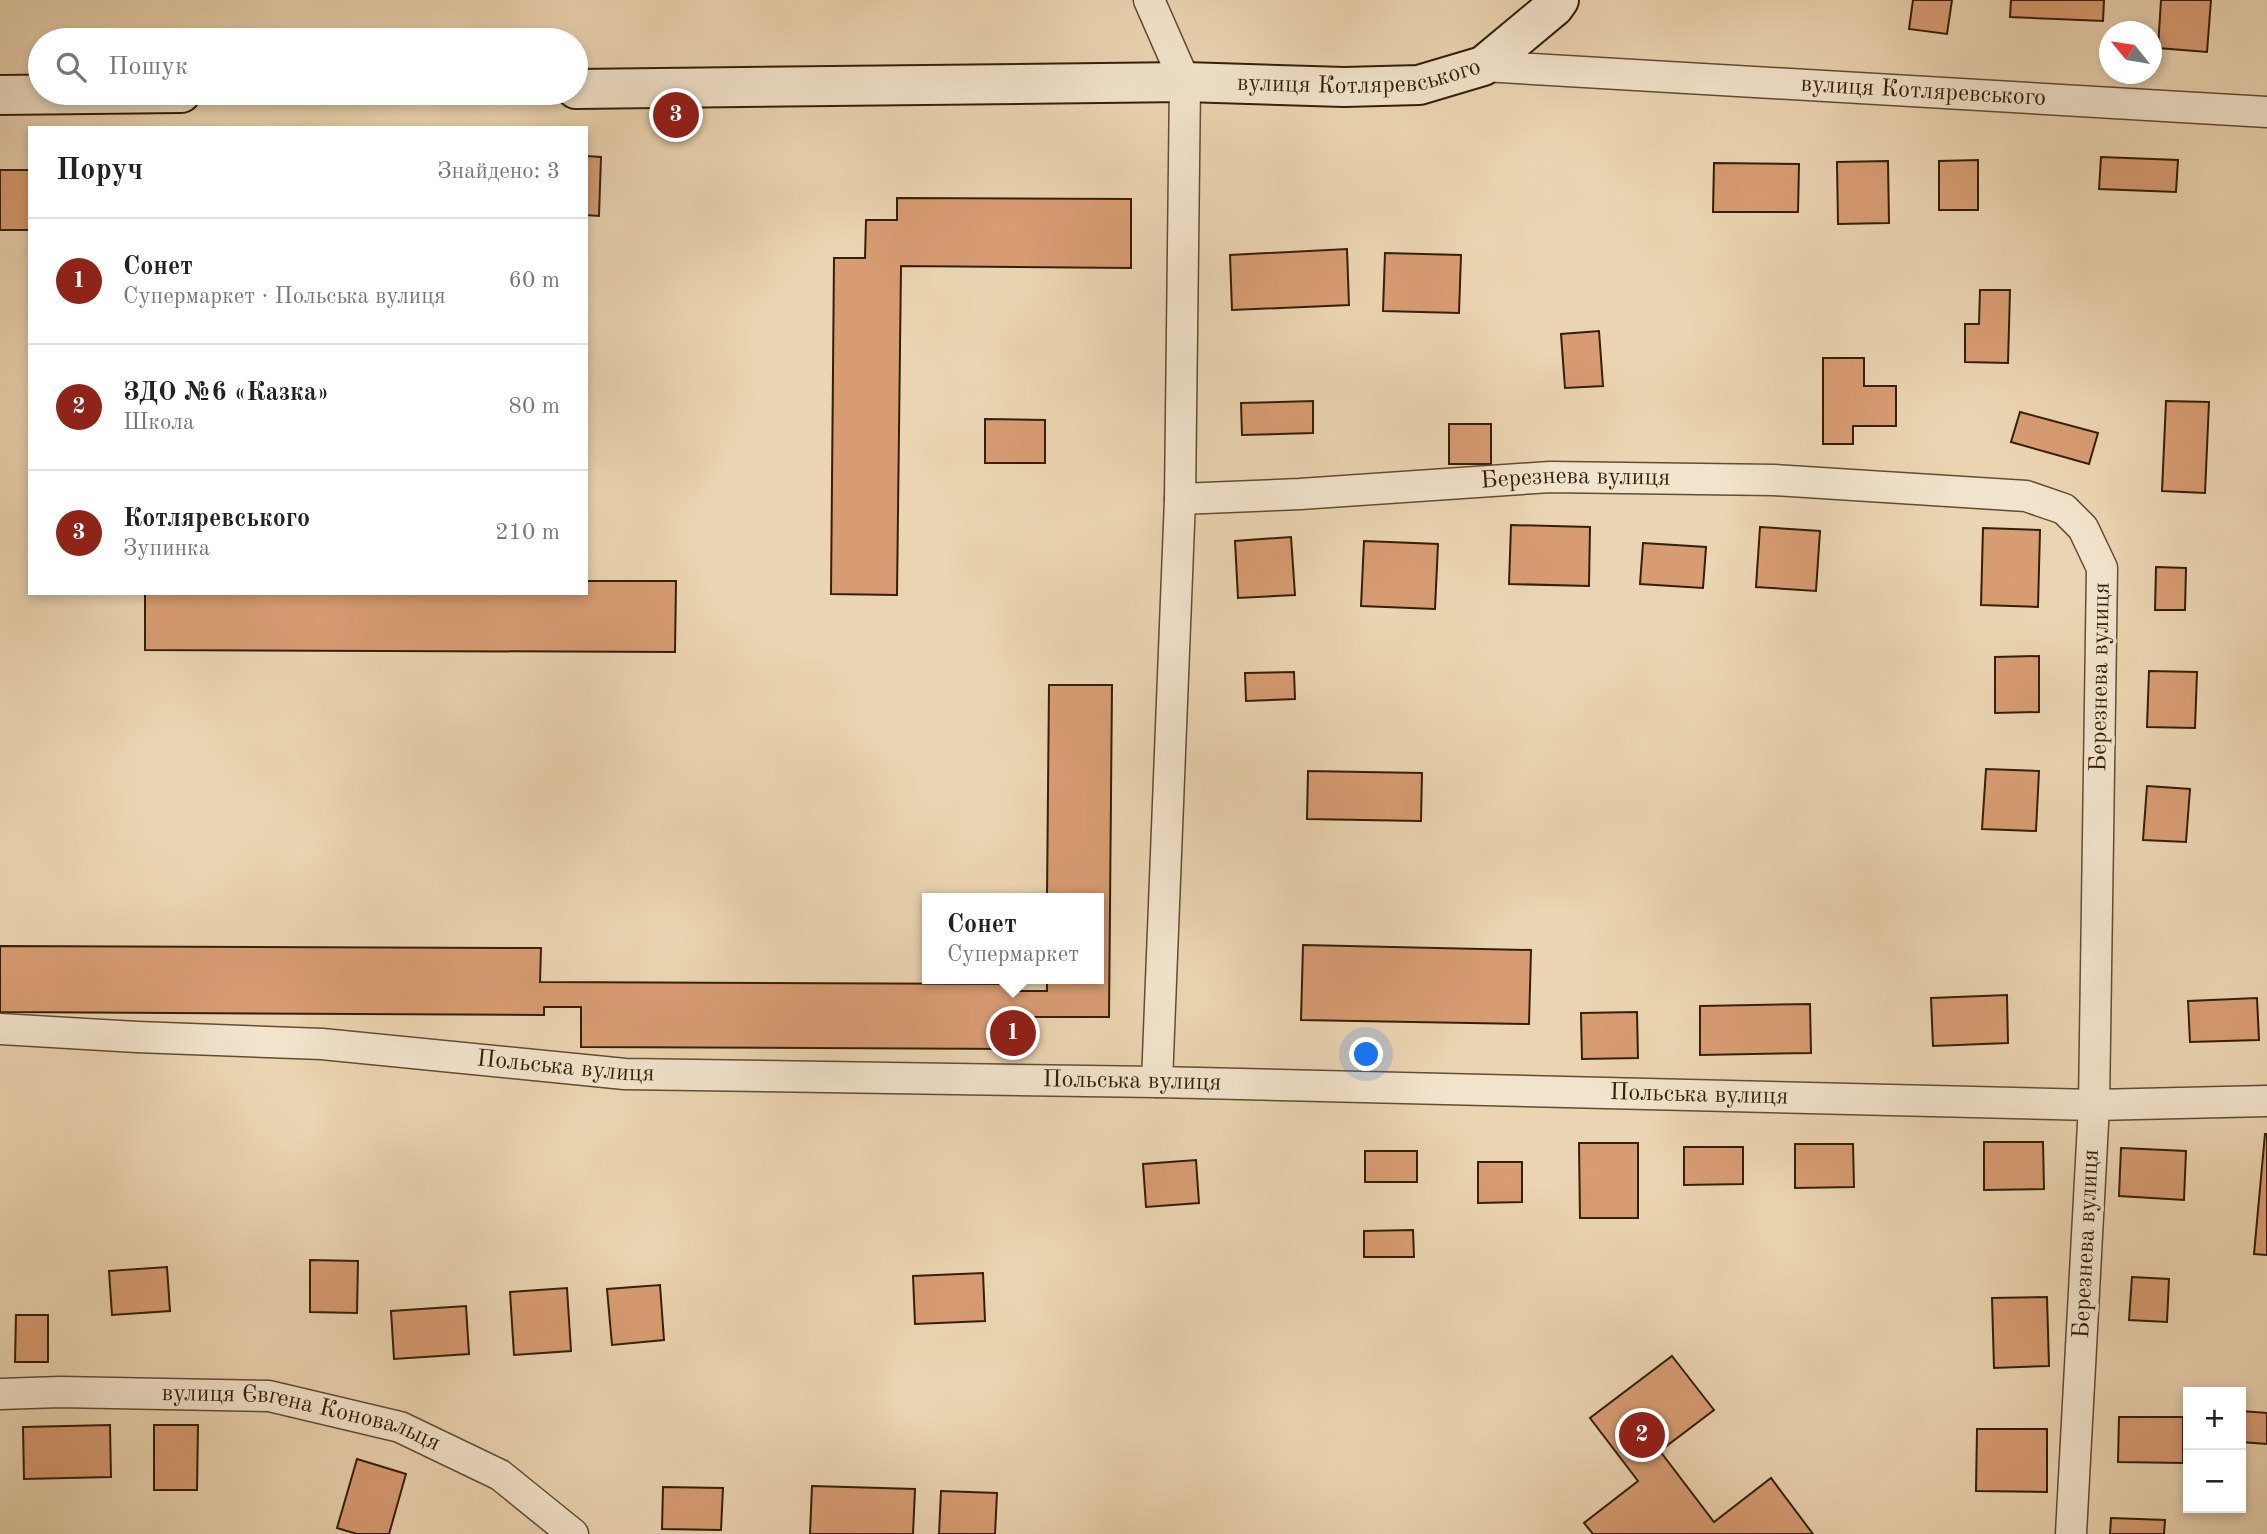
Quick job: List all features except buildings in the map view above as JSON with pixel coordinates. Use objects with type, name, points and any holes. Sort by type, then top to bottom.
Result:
[{"type":"main road","points":[[1483,66],[1554,8],[1559,0]]},
{"type":"main road","name":"вулиця Котляревського","points":[[588,89],[1185,82],[1344,87],[1419,86],[1483,66]]},
{"type":"main road","points":[[0,95],[28,95]]},
{"type":"street","points":[[1149,0],[1185,82],[1180,499],[1157,1082]]},
{"type":"street","name":"вулиця Котляревського","points":[[1483,66],[2267,112]]},
{"type":"street","name":"Березнева вулиця","points":[[1180,499],[1300,494],[1550,477],[1774,480],[2026,496],[2064,509],[2082,528],[2102,568],[2094,1105],[2071,1534]]},
{"type":"street","name":"Польська вулиця","points":[[0,1029],[322,1044],[625,1074],[1157,1082],[2094,1105],[2267,1101]]},
{"type":"street","name":"вулиця Євгена Коновальця","points":[[0,1394],[60,1392],[269,1396],[400,1427],[500,1475],[573,1534]]},
{"type":"place","name":"Котляревського","points":[[676,115]]},
{"type":"place","name":"Сонет","points":[[1013,1033]]},
{"type":"place","name":"ЗДО №6 «Казка»","points":[[1642,1435]]}]
